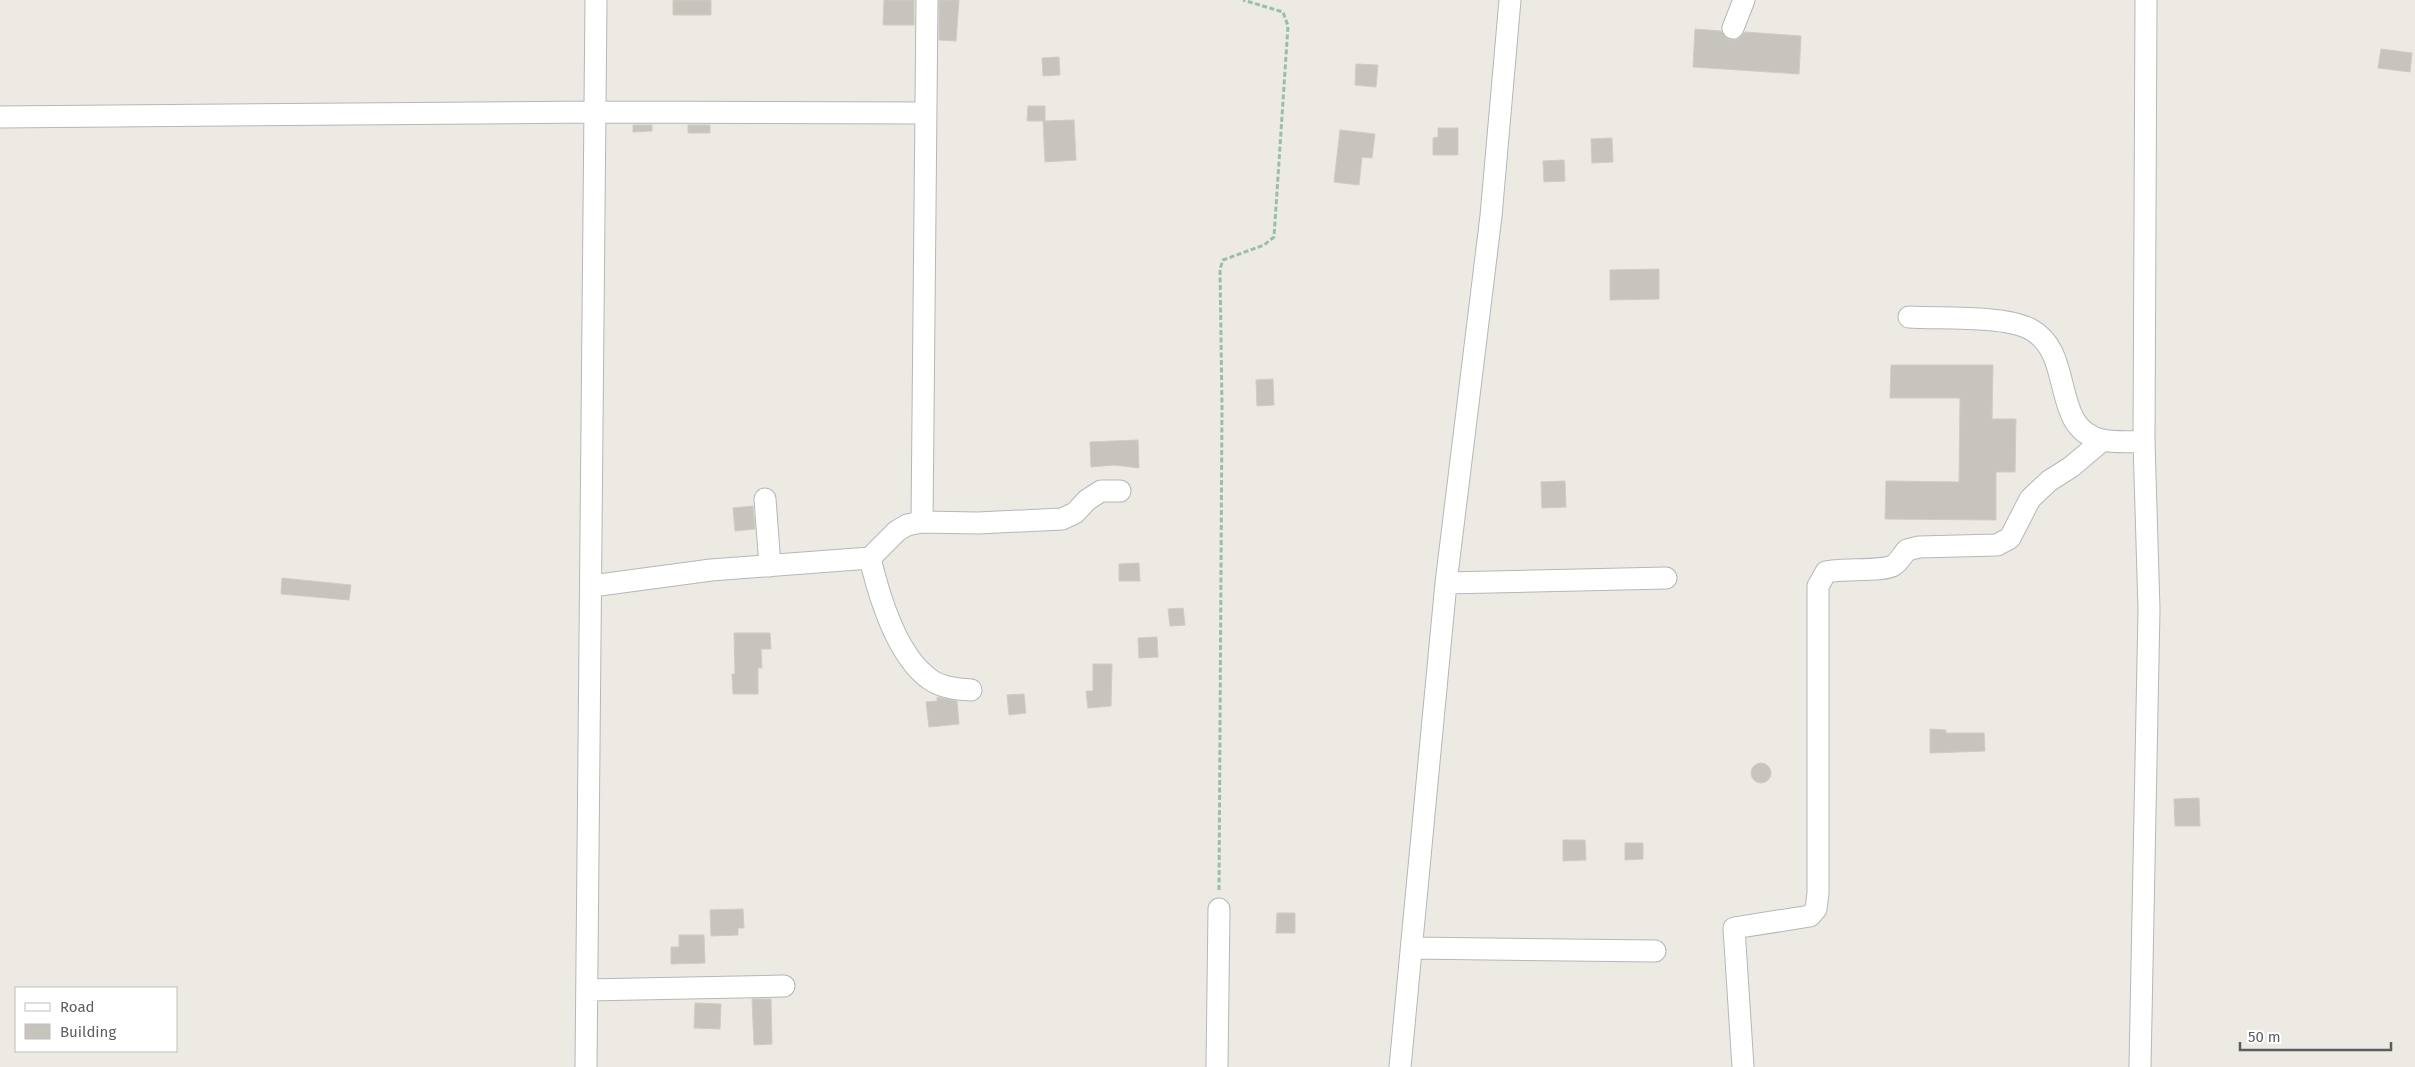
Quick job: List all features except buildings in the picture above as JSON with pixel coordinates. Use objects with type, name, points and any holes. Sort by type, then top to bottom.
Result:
[{"type":"street","points":[[586,1067],[596,0]]},
{"type":"street","points":[[922,522],[927,0]]},
{"type":"street","points":[[1400,1067],[1413,948],[1446,583],[1491,216],[1510,0]]},
{"type":"street","points":[[1733,28],[1744,0]]},
{"type":"street","points":[[2140,1067],[2149,610],[2144,442],[2146,0]]},
{"type":"street","points":[[0,117],[595,112],[925,113]]},
{"type":"street","points":[[1909,318],[2006,322],[2029,329],[2046,341],[2056,357],[2068,406],[2074,421],[2086,434],[2102,440],[2144,442]]},
{"type":"street","points":[[1743,1067],[1734,928],[1810,916],[1816,910],[1818,893],[1818,586],[1826,572],[1841,569],[1887,568],[1895,564],[1907,550],[1997,545],[2010,538],[2030,499],[2049,481],[2071,467],[2102,440]]},
{"type":"street","points":[[592,586],[710,570],[870,558],[897,531],[907,525],[922,522],[978,523],[1062,520],[1075,513],[1087,500],[1101,491],[1120,491]]},
{"type":"street","points":[[765,499],[770,566]]},
{"type":"street","points":[[870,558],[879,596],[888,618],[913,664],[931,680],[952,689],[971,690]]},
{"type":"street","points":[[1446,583],[1666,578]]},
{"type":"street","points":[[1216,1067],[1219,909]]},
{"type":"street","points":[[1413,948],[1655,951]]},
{"type":"street","points":[[587,990],[784,986]]},
{"type":"path","points":[[1219,909],[1222,416],[1220,269],[1223,260],[1264,245],[1274,237],[1288,26],[1283,12],[1243,0]]}]
